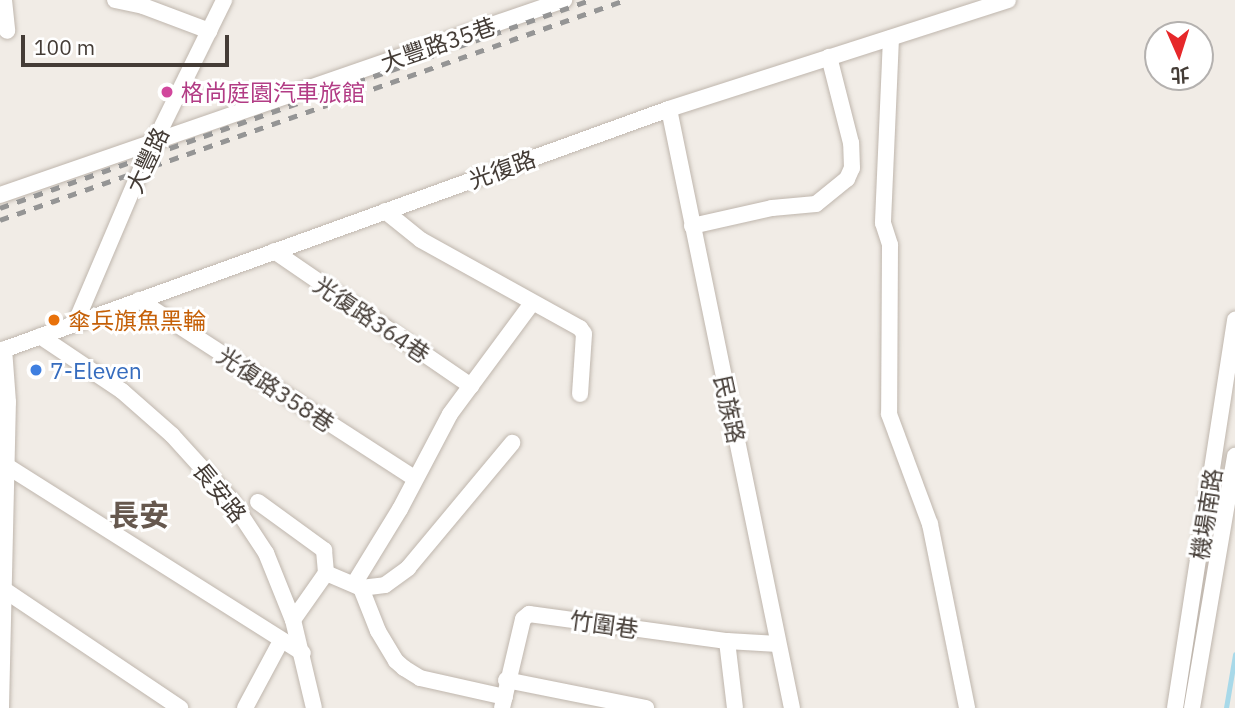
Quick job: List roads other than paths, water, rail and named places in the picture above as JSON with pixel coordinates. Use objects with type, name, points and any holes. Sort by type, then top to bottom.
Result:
[{"type":"street","points":[[4,0],[7,31]]},
{"type":"street","points":[[116,0],[143,6],[209,31]]},
{"type":"street","name":"大豐路","points":[[75,324],[154,143],[224,0]]},
{"type":"street","name":"大豐路35巷","points":[[0,195],[564,0]]},
{"type":"street","name":"光復路","points":[[2,350],[668,109],[1008,0]]},
{"type":"street","points":[[891,38],[883,223],[890,245],[889,414],[930,524],[967,708]]},
{"type":"street","points":[[692,226],[772,208],[816,204],[847,179],[852,168],[851,143],[829,57]]},
{"type":"street","name":"民族路","points":[[668,109],[792,708]]},
{"type":"street","points":[[385,211],[421,240],[580,328],[584,334],[580,394]]},
{"type":"street","name":"光復路364巷","points":[[274,251],[471,386]]},
{"type":"street","name":"光復路358巷","points":[[139,300],[414,478]]},
{"type":"street","points":[[357,586],[450,414],[532,303]]},
{"type":"street","name":"機場南路","points":[[1175,708],[1235,320]]},
{"type":"street","name":"長安路","points":[[40,336],[122,391],[172,435],[223,491],[266,553],[293,620],[314,708]]},
{"type":"street","points":[[1,708],[8,402],[2,350]]},
{"type":"street","points":[[326,573],[357,586],[385,585],[408,568],[512,443]]},
{"type":"street","name":"機場南路","points":[[1192,708],[1235,456]]},
{"type":"street","points":[[7,466],[303,653]]},
{"type":"street","points":[[258,502],[324,550],[326,573],[293,620]]},
{"type":"street","points":[[357,586],[378,631],[396,661],[404,668],[420,678],[503,703]]},
{"type":"street","points":[[3,592],[180,708]]},
{"type":"street","name":"竹圍巷","points":[[503,703],[506,680],[523,619],[529,614],[727,640],[778,644]]},
{"type":"street","points":[[727,640],[735,708]]},
{"type":"street","points":[[245,708],[281,641]]},
{"type":"street","points":[[506,680],[646,708]]},
{"type":"waterway","points":[[1226,708],[1235,655]]},
{"type":"railway","points":[[0,208],[590,0]]},
{"type":"railway","points":[[0,220],[625,0]]},
{"type":"place","name":"格尚庭園汽車旅館","points":[[167,92]]},
{"type":"place","name":"傘兵旗魚黑輪","points":[[54,320]]},
{"type":"place","name":"7-Eleven","points":[[36,370]]},
{"type":"district","name":"長安","points":[[139,515]]}]
